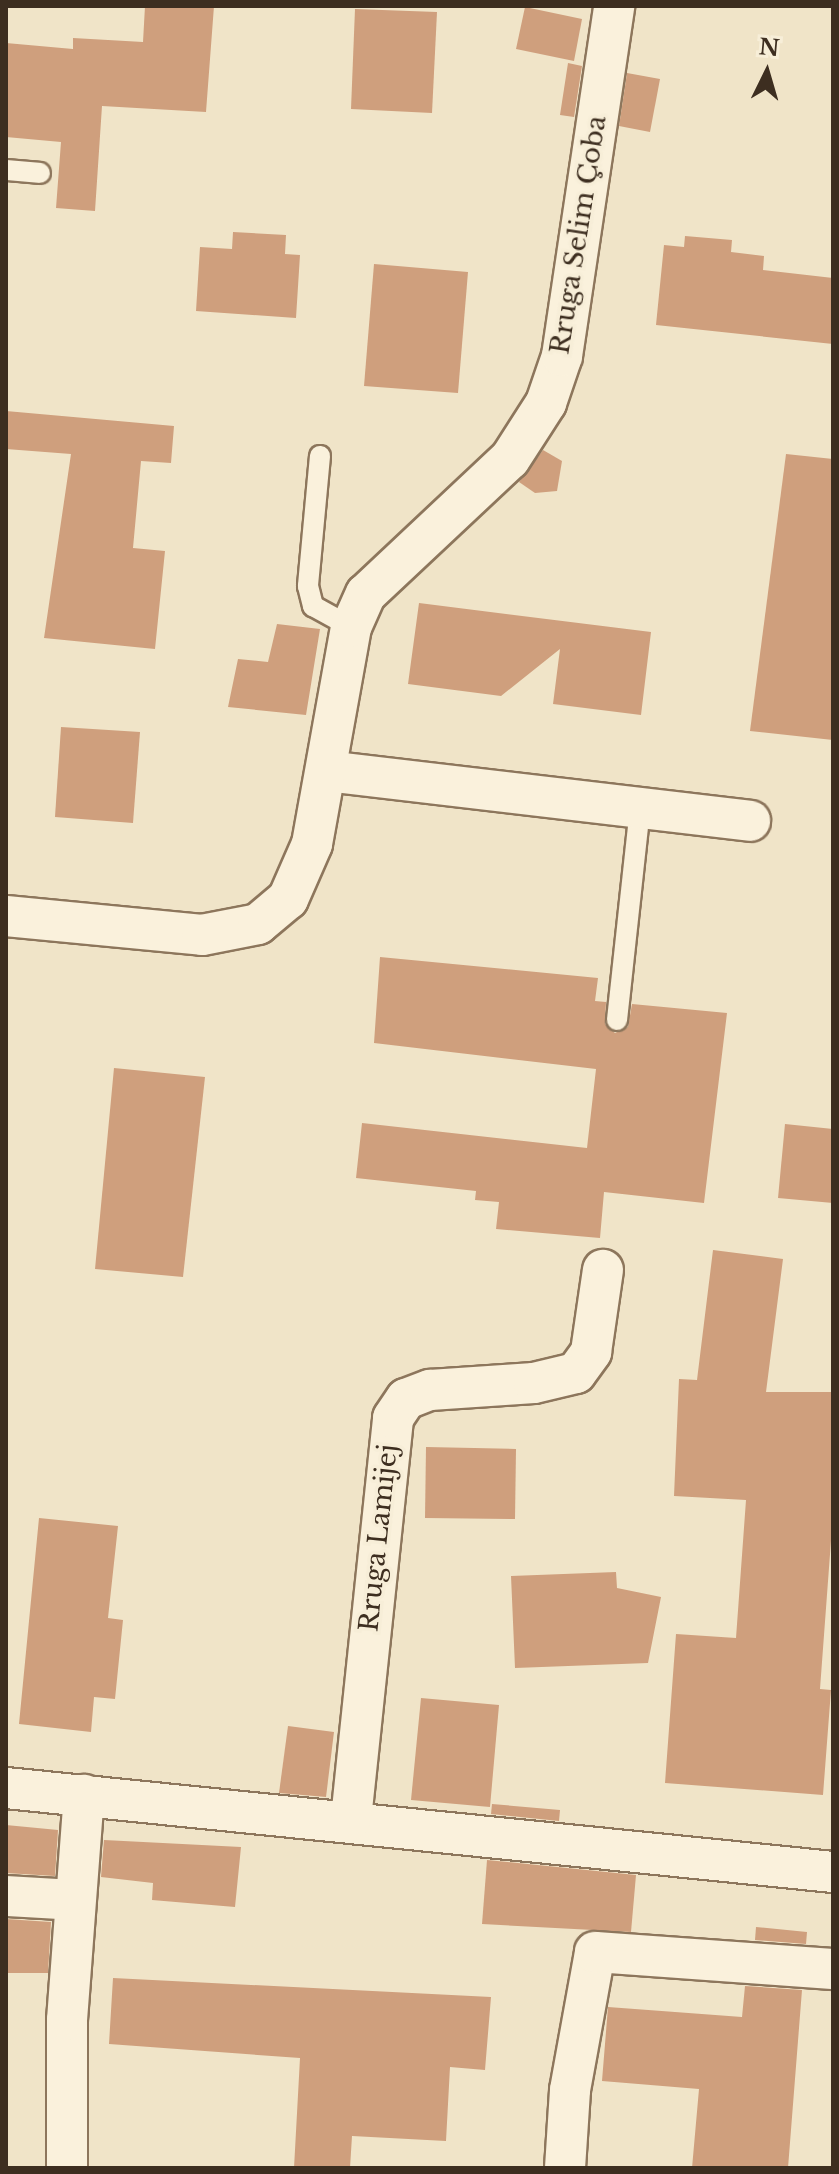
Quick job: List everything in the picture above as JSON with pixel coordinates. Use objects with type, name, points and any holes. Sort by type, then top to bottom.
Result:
[{"type":"street","name":"Rruga Selim Çoba","points":[[6,916],[202,935],[258,924],[288,899],[312,844],[351,627],[366,594],[510,459],[546,403],[562,356],[614,6]]},
{"type":"street","points":[[326,771],[750,821]]},
{"type":"street","name":"Rruga Lamijej","points":[[351,1819],[393,1418],[406,1399],[430,1390],[534,1383],[576,1373],[591,1352],[603,1270]]},
{"type":"street","points":[[6,1788],[351,1819],[833,1872]]},
{"type":"street","points":[[67,2168],[75,1900],[84,1795]]},
{"type":"street","points":[[6,1896],[75,1900]]},
{"type":"street","points":[[565,2168],[570,2090],[595,1952],[833,1969]]},
{"type":"lane","points":[[6,170],[40,173]]},
{"type":"lane","points":[[320,456],[308,586],[313,606],[351,627]]},
{"type":"lane","points":[[617,1020],[640,808]]},
{"type":"building","points":[[145,6],[214,6],[206,112],[102,106],[95,211],[56,208],[61,142],[6,137],[6,43],[73,49],[73,38],[143,42]]},
{"type":"building","points":[[525,7],[582,19],[574,61],[516,49]]},
{"type":"building","points":[[355,9],[437,12],[432,113],[351,109]]},
{"type":"building","points":[[568,63],[582,66],[574,117],[560,115]]},
{"type":"building","points":[[627,73],[660,79],[650,132],[619,126]]},
{"type":"building","points":[[233,232],[286,235],[285,254],[300,255],[296,318],[196,311],[200,247],[232,249]]},
{"type":"building","points":[[685,236],[732,240],[731,252],[764,256],[763,270],[833,278],[833,344],[656,325],[664,245],[684,247]]},
{"type":"building","points":[[374,264],[468,272],[458,393],[364,386]]},
{"type":"building","points":[[6,411],[174,426],[171,463],[141,461],[133,548],[165,551],[155,649],[44,638],[71,454],[6,449]]},
{"type":"building","points":[[543,450],[562,461],[557,491],[535,493],[519,482]]},
{"type":"building","points":[[786,454],[833,459],[833,740],[750,731]]},
{"type":"building","points":[[419,603],[651,632],[641,715],[553,704],[560,649],[501,696],[408,684]]},
{"type":"building","points":[[277,624],[320,629],[306,715],[228,707],[238,659],[268,662]]},
{"type":"building","points":[[61,727],[140,732],[133,823],[55,817]]},
{"type":"building","points":[[380,957],[598,978],[595,1001],[606,1002],[605,1024],[615,1033],[628,1027],[632,1004],[727,1013],[704,1203],[604,1192],[600,1238],[496,1229],[499,1202],[475,1200],[476,1191],[356,1178],[362,1123],[587,1148],[596,1069],[374,1043]]},
{"type":"building","points":[[114,1068],[205,1077],[183,1277],[95,1269]]},
{"type":"building","points":[[785,1124],[833,1129],[833,1203],[778,1198]]},
{"type":"building","points":[[713,1250],[783,1259],[766,1392],[833,1392],[833,1514],[820,1689],[831,1690],[823,1795],[665,1783],[676,1634],[736,1638],[746,1500],[674,1496],[679,1379],[697,1380]]},
{"type":"building","points":[[426,1447],[516,1449],[515,1519],[425,1518]]},
{"type":"building","points":[[39,1518],[118,1526],[108,1618],[123,1620],[115,1699],[94,1697],[91,1732],[19,1724]]},
{"type":"building","points":[[616,1572],[617,1588],[661,1597],[648,1663],[515,1668],[511,1576]]},
{"type":"building","points":[[421,1698],[499,1705],[490,1807],[411,1800]]},
{"type":"building","points":[[288,1726],[334,1732],[326,1797],[279,1793]]},
{"type":"building","points":[[492,1804],[560,1810],[559,1821],[491,1814]]},
{"type":"building","points":[[6,1825],[58,1830],[55,1876],[6,1873]]},
{"type":"building","points":[[104,1840],[241,1847],[235,1907],[152,1900],[153,1883],[101,1877]]},
{"type":"building","points":[[487,1860],[636,1875],[631,1932],[482,1924]]},
{"type":"building","points":[[6,1919],[51,1922],[48,1973],[6,1973]]},
{"type":"building","points":[[756,1927],[807,1932],[806,1944],[755,1940]]},
{"type":"building","points":[[113,1978],[491,1997],[485,2070],[450,2067],[446,2141],[352,2136],[350,2168],[294,2168],[300,2058],[109,2044]]},
{"type":"building","points":[[745,1986],[802,1990],[788,2168],[692,2168],[699,2089],[602,2081],[608,2007],[742,2017]]}]
